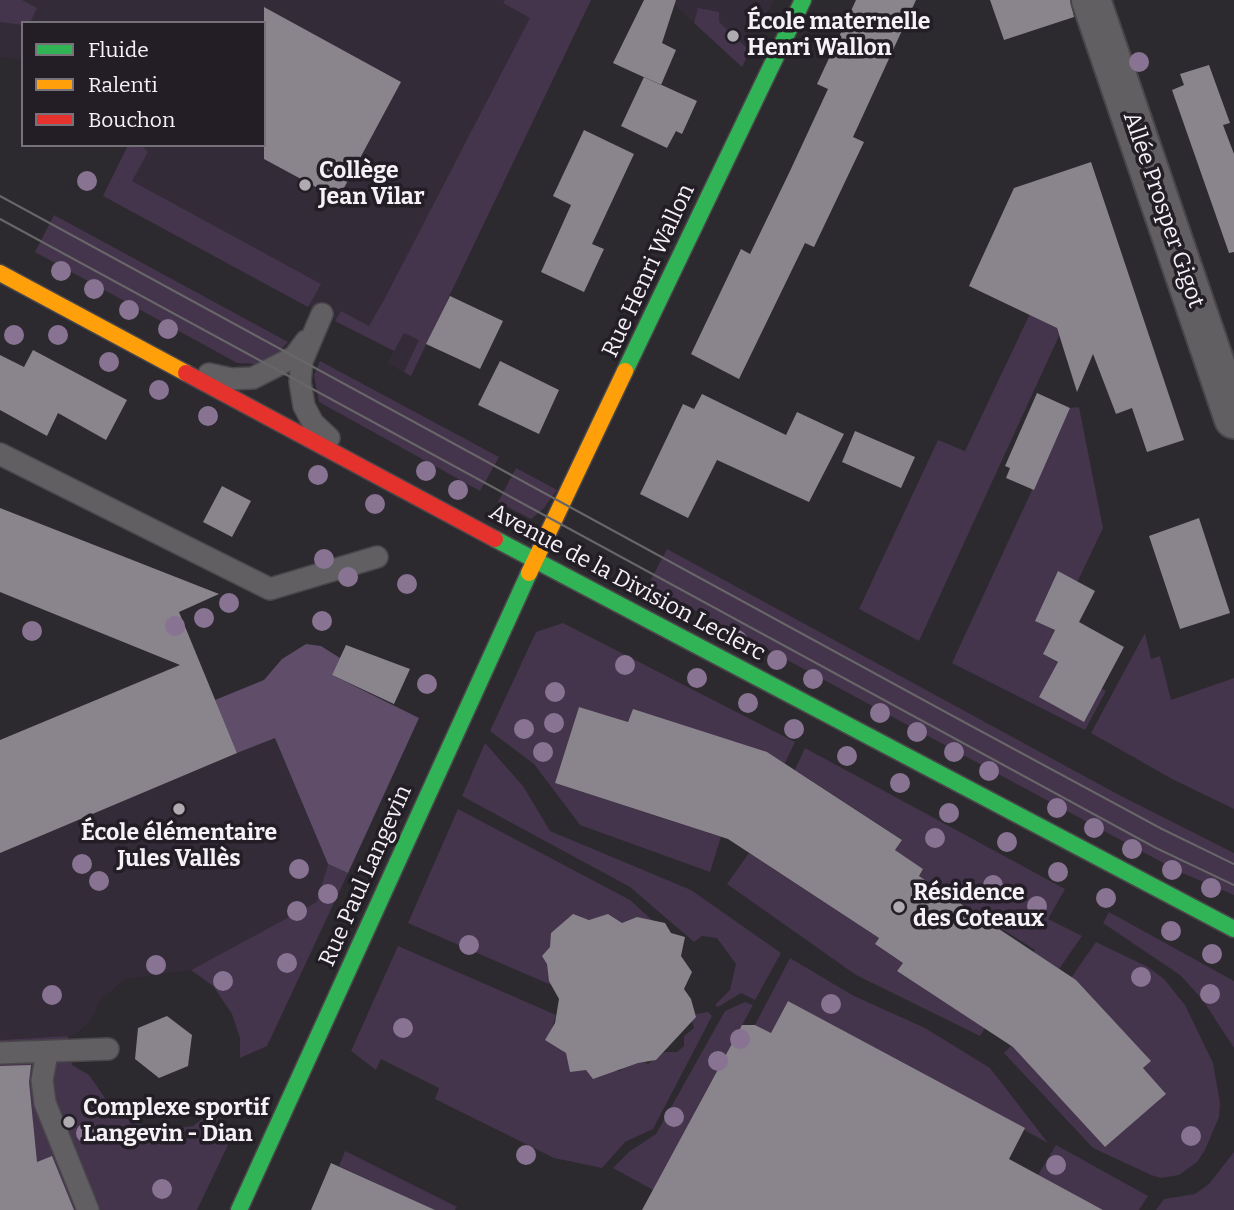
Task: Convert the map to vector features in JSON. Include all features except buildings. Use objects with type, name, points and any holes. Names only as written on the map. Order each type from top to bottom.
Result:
[{"type":"street","name":"Rue Henri Wallon","points":[[535,561],[803,0]]},
{"type":"street","name":"Allée Prosper Gigot","points":[[1091,0],[1234,419]]},
{"type":"street","name":"Avenue de la Division Leclerc","points":[[0,273],[535,561],[1234,929]]},
{"type":"street","name":"Rue Paul Langevin","points":[[239,1210],[535,561]]},
{"type":"lane","points":[[322,314],[302,361],[300,382],[304,406],[313,423],[331,440],[387,471],[399,488]]},
{"type":"lane","points":[[131,345],[154,345],[211,375],[253,378],[294,357],[312,334]]},
{"type":"lane","points":[[0,454],[270,589],[377,557]]},
{"type":"lane","points":[[0,1053],[108,1049]]},
{"type":"lane","points":[[47,1053],[42,1080],[46,1103],[88,1210]]},
{"type":"shaded area","name":"Collège Jean Vilar","points":[[0,0],[591,0],[411,376],[387,363],[394,351],[103,196],[127,147],[266,147],[266,21],[21,21],[21,60],[0,57]]},
{"type":"shaded area","points":[[0,0],[22,0],[37,8],[31,21],[21,21],[21,25],[0,22]]},
{"type":"shaded area","points":[[505,0],[591,0],[411,376],[404,372],[419,340],[404,333],[394,351],[335,321],[341,311],[369,326],[384,300],[530,18],[503,3]]},
{"type":"shaded area","name":"École maternelle Henri Wallon","points":[[669,0],[774,0],[742,67]]},
{"type":"shaded area","points":[[698,8],[719,12],[719,22],[750,51],[742,67],[694,23]]},
{"type":"shaded area","points":[[127,147],[143,147],[148,152],[132,181],[321,284],[308,307],[103,196]]},
{"type":"shaded area","points":[[54,215],[288,342],[273,358],[259,364],[237,363],[35,252]]},
{"type":"shaded area","points":[[1044,284],[1059,336],[919,641],[859,609],[938,440],[965,451]]},
{"type":"shaded area","points":[[320,361],[499,457],[480,491],[319,402],[314,375]]},
{"type":"shaded area","points":[[1079,407],[1103,528],[1043,654],[1106,691],[1085,730],[952,663],[1070,408]]},
{"type":"shaded area","points":[[516,468],[557,490],[544,508],[531,519],[498,502]]},
{"type":"shaded area","points":[[667,549],[1119,795],[1234,853],[1234,895],[1180,872],[648,585]]},
{"type":"shaded area","points":[[563,623],[795,742],[771,792],[633,709],[628,722],[579,707],[555,783],[721,837],[710,872],[580,825],[534,764],[490,731],[536,632]]},
{"type":"shaded area","points":[[1145,633],[1151,659],[1160,656],[1171,700],[1234,678],[1234,809],[1172,779],[1091,733]]},
{"type":"shaded area","points":[[306,644],[321,646],[340,658],[332,675],[419,718],[348,873],[328,864],[275,738],[237,753],[215,700],[264,680],[282,659]]},
{"type":"shaded area","name":"École élémentaire Jules Vallès","points":[[197,657],[237,753],[275,738],[328,864],[318,902],[191,970],[125,979],[101,1000],[90,1022],[73,1036],[0,1040],[0,740]]},
{"type":"shaded area","points":[[485,743],[523,786],[550,831],[691,890],[781,953],[755,1000],[741,993],[718,1007],[715,1005],[730,990],[736,964],[717,938],[702,936],[694,942],[630,887],[462,796]]},
{"type":"shaded area","points":[[805,748],[1065,889],[1048,919],[1082,936],[1059,969],[1041,957],[1017,979],[1035,950],[919,876],[923,869],[895,850],[901,839],[798,772],[782,797]]},
{"type":"shaded area","points":[[458,809],[630,900],[654,922],[648,923],[637,917],[623,926],[610,915],[591,920],[571,916],[551,935],[552,944],[545,958],[551,970],[551,985],[408,923]]},
{"type":"shaded area","points":[[749,853],[879,938],[875,944],[903,963],[897,971],[985,1028],[980,1036],[856,975],[727,884]]},
{"type":"shaded area","points":[[328,864],[348,873],[267,1046],[240,1058],[240,1038],[232,1014],[213,986],[191,970],[317,902]]},
{"type":"shaded area","points":[[1109,912],[1234,981],[1234,1048],[1202,999],[1180,975],[1103,923]]},
{"type":"shaded area","points":[[1096,942],[1148,967],[1164,979],[1185,1005],[1213,1063],[1220,1103],[1219,1117],[1197,1162],[1179,1175],[1161,1178],[1151,1175],[1093,1148],[1004,1053],[1012,1045],[1105,1147],[1165,1094],[1143,1068],[1150,1061],[1080,984],[1055,1001]]},
{"type":"shaded area","points":[[398,946],[556,1015],[550,1035],[585,1069],[620,1071],[632,1057],[648,1064],[664,1052],[677,1052],[684,1046],[684,1036],[694,1028],[690,1015],[708,1012],[712,1016],[653,1129],[625,1142],[602,1168],[554,1158],[435,1099],[439,1088],[381,1059],[376,1070],[351,1051]]},
{"type":"shaded area","points":[[790,958],[854,996],[925,1028],[990,1068],[1048,1143],[788,1001],[771,1033],[755,1025]]},
{"type":"shaded area","points":[[745,1002],[753,1005],[653,1190],[613,1168],[630,1151],[656,1134],[725,1011]]},
{"type":"shaded area","name":"Complexe sportif Langevin - Dian","points":[[68,1036],[72,1065],[89,1075],[114,1111],[129,1120],[143,1125],[178,1128],[193,1126],[214,1110],[228,1145],[197,1210],[0,1210],[0,1040]]},
{"type":"shaded area","points":[[1056,1145],[1148,1196],[1139,1210],[1070,1210],[1038,1175]]},
{"type":"shaded area","points":[[345,1151],[457,1207],[455,1210],[392,1210],[380,1185],[339,1166]]},
{"type":"shaded area","points":[[1234,1152],[1234,1210],[1156,1210],[1164,1199],[1195,1194],[1209,1184]]},
{"type":"tram line","points":[[0,196],[951,715],[1162,829],[1234,864]]},
{"type":"tram line","points":[[0,219],[1156,848],[1234,885]]},
{"type":"traffic: fast","points":[[625,371],[803,0]]},
{"type":"traffic: fast","points":[[495,539],[1234,929]]},
{"type":"traffic: fast","points":[[239,1210],[529,573]]},
{"type":"traffic: slow","points":[[0,273],[186,373]]},
{"type":"traffic: slow","points":[[529,573],[625,371]]},
{"type":"traffic: jam","points":[[186,373],[495,539]]},
{"type":"place","name":"École maternelle Henri Wallon","points":[[733,36]]},
{"type":"place","name":"Collège Jean Vilar","points":[[305,185]]},
{"type":"place","name":"École élémentaire Jules Vallès","points":[[179,809]]},
{"type":"place","name":"Résidence des Coteaux","points":[[899,907]]},
{"type":"place","name":"Complexe sportif Langevin - Dian","points":[[69,1122]]}]
